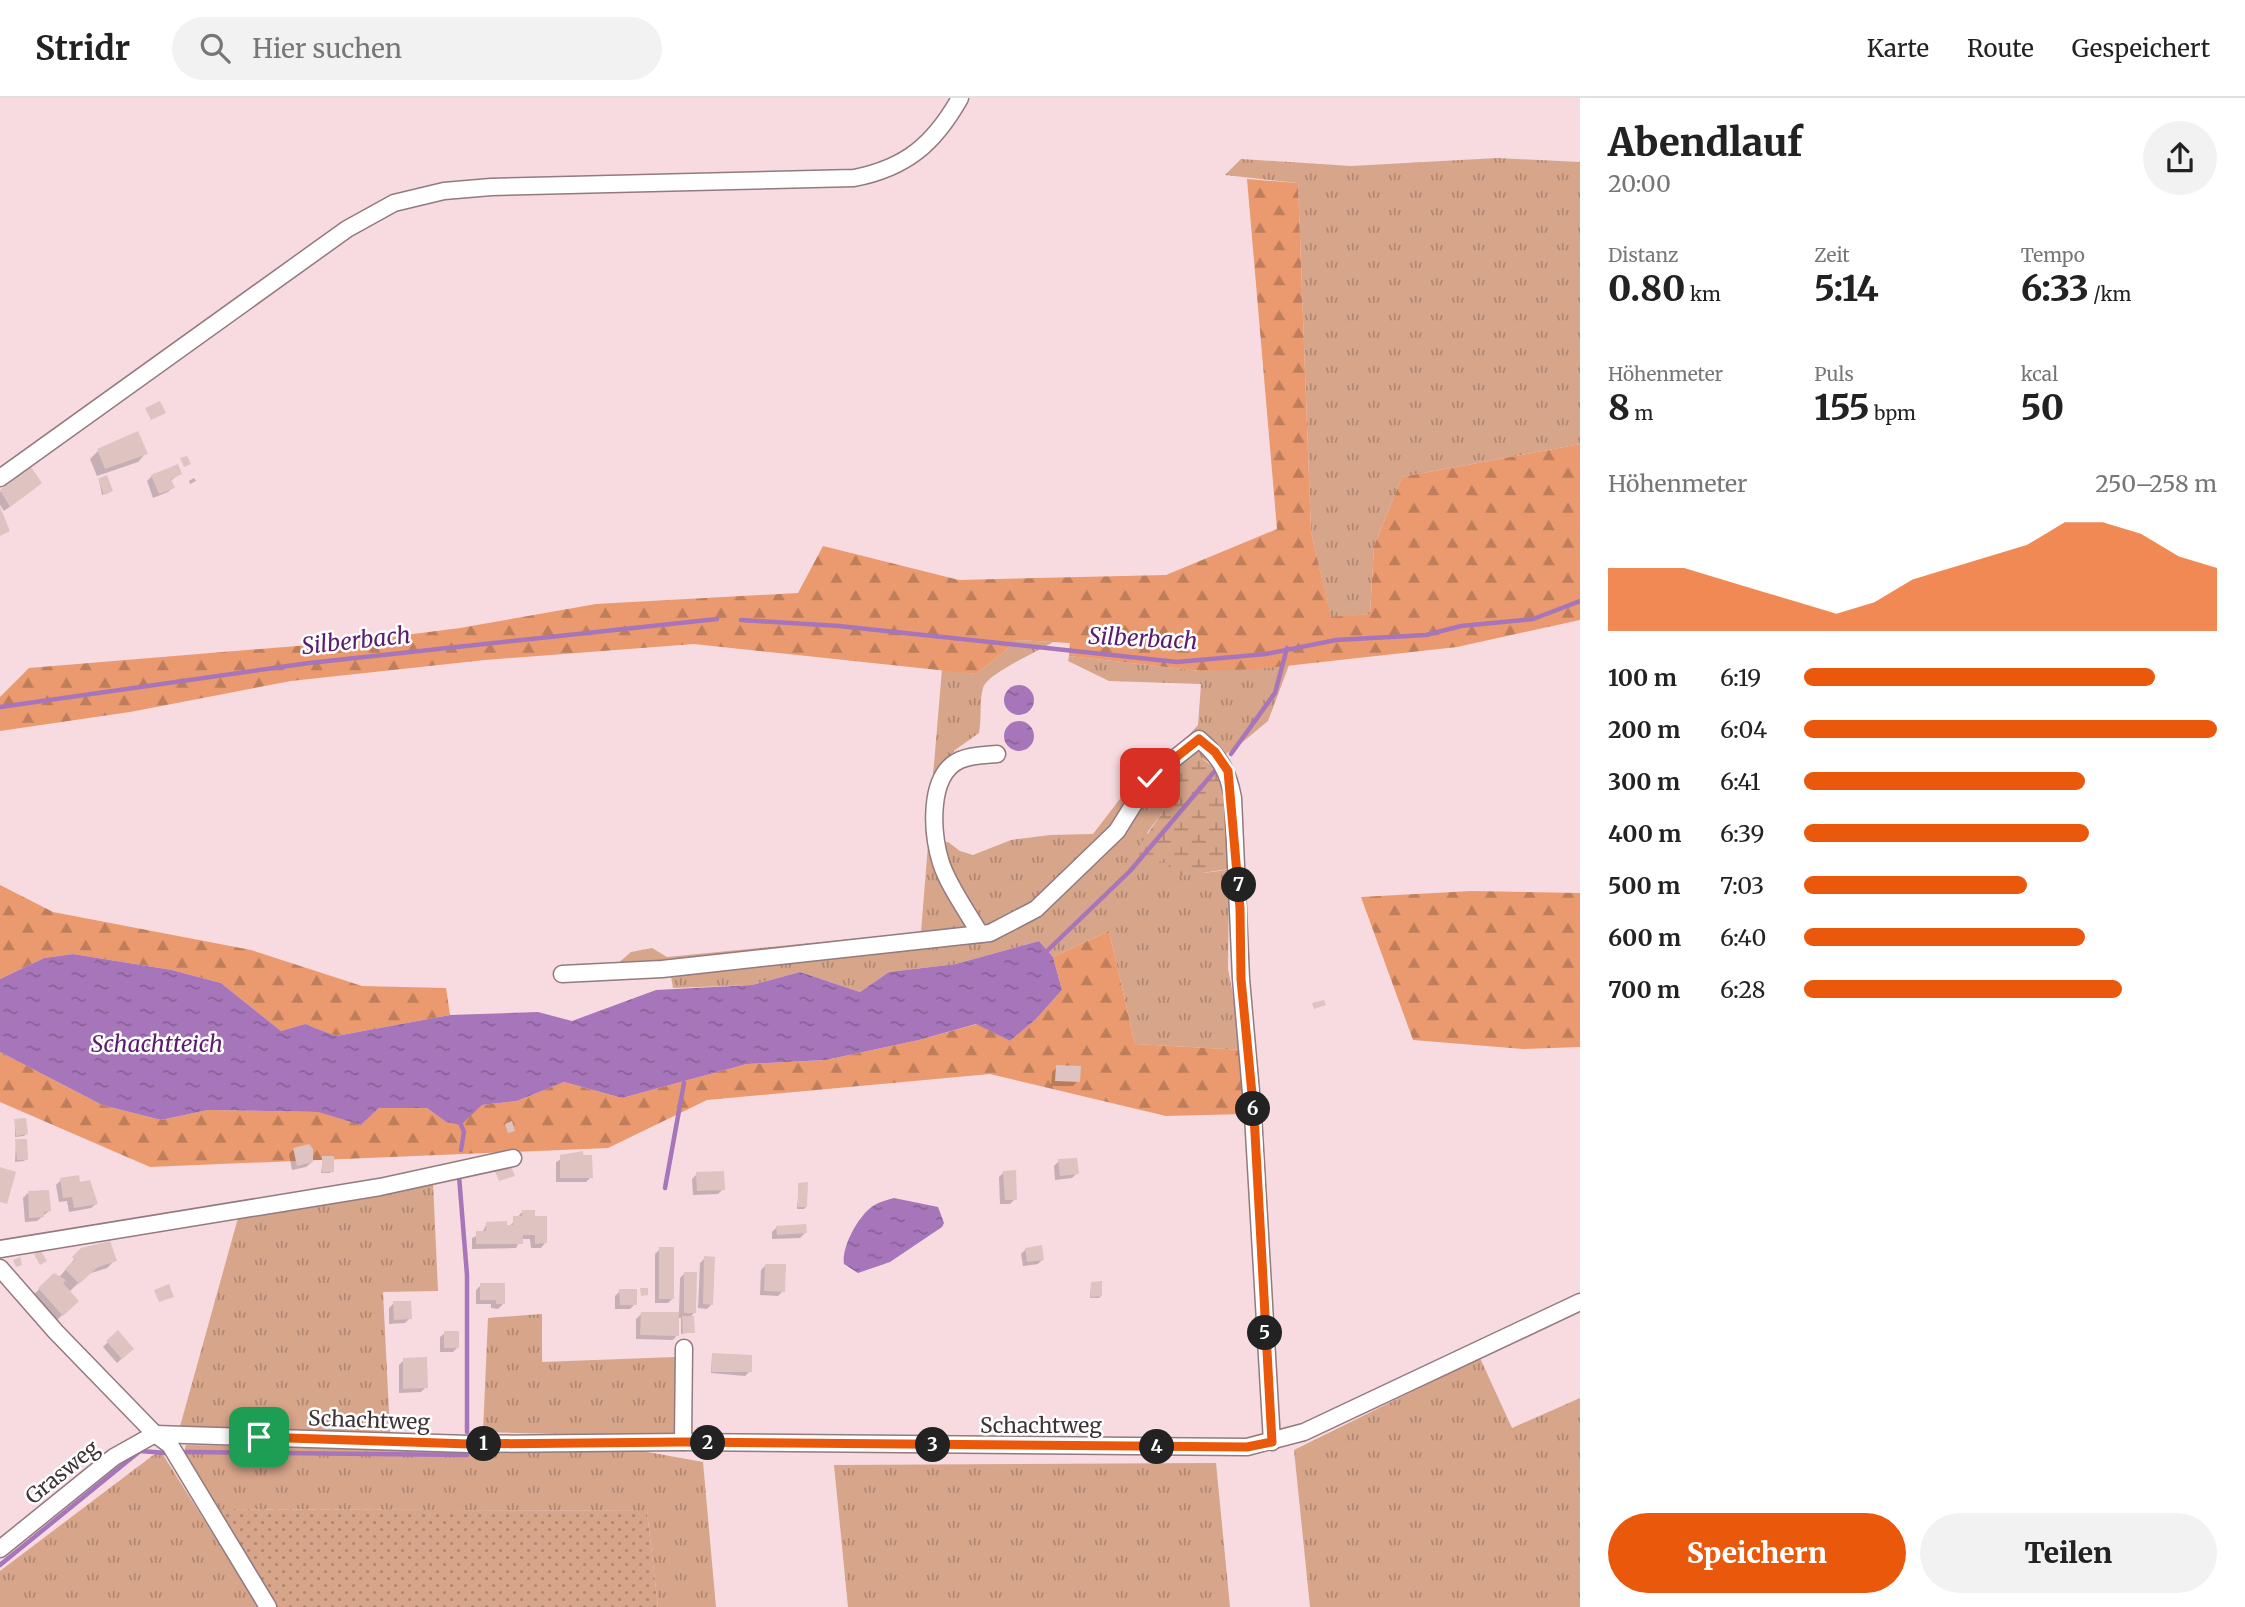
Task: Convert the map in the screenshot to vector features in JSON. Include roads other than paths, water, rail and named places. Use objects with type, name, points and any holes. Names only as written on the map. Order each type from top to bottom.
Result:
[{"type":"street","points":[[0,478],[347,229],[394,203],[444,191],[491,187],[853,178],[889,170],[916,153],[941,128],[960,98]]},
{"type":"street","points":[[572,976],[662,969],[990,933],[1036,909],[1117,831],[1150,778],[1199,739],[1215,752],[1228,771],[1233,798],[1272,1442]]},
{"type":"street","points":[[980,934],[941,864],[935,825],[937,787],[945,771],[959,760],[997,754]]},
{"type":"street","points":[[0,1249],[380,1187],[513,1158]]},
{"type":"street","points":[[0,1268],[56,1332],[155,1434],[170,1444],[268,1607]]},
{"type":"street","name":"Schachtweg","points":[[155,1434],[469,1444],[683,1442],[1247,1447],[1304,1432],[1580,1302]]},
{"type":"street","points":[[683,1442],[684,1348]]},
{"type":"street","name":"Grasweg","points":[[0,1549],[114,1457],[155,1434]]},
{"type":"water","points":[[1019,685],[1030,689],[1034,700],[1030,711],[1019,715],[1008,711],[1004,700],[1008,689]]},
{"type":"water","points":[[1019,721],[1030,725],[1034,736],[1030,747],[1019,751],[1008,747],[1004,736],[1008,725]]},
{"type":"water","name":"Schachtteich","points":[[1039,941],[1053,957],[1062,990],[1036,1019],[1010,1041],[976,1024],[919,1040],[826,1060],[747,1064],[622,1098],[564,1082],[517,1101],[482,1105],[461,1125],[446,1122],[427,1108],[379,1108],[361,1125],[318,1112],[208,1110],[161,1120],[102,1105],[0,1052],[0,979],[44,958],[73,954],[172,970],[221,983],[281,1031],[305,1024],[336,1036],[450,1015],[538,1012],[572,1021],[656,990],[752,985],[800,972],[860,992],[889,972],[956,964]]},
{"type":"water","points":[[894,1198],[938,1207],[944,1223],[890,1262],[858,1273],[844,1264],[845,1249],[852,1232],[868,1210],[880,1202]]},
{"type":"waterway","name":"Silberbach","points":[[741,620],[839,626],[1177,662],[1266,654],[1336,640],[1426,635],[1461,626],[1533,619],[1580,601]]},
{"type":"waterway","name":"Silberbach","points":[[0,707],[309,663],[717,619]]},
{"type":"waterway","points":[[1231,754],[1275,693],[1287,648]]},
{"type":"waterway","points":[[1048,950],[1130,871],[1214,772]]},
{"type":"waterway","points":[[665,1188],[684,1083]]},
{"type":"waterway","points":[[461,1125],[464,1132],[461,1150]]},
{"type":"waterway","points":[[459,1176],[467,1275],[467,1432]]},
{"type":"waterway","points":[[0,1565],[140,1451],[166,1453]]},
{"type":"waterway","points":[[186,1452],[467,1455]]}]
